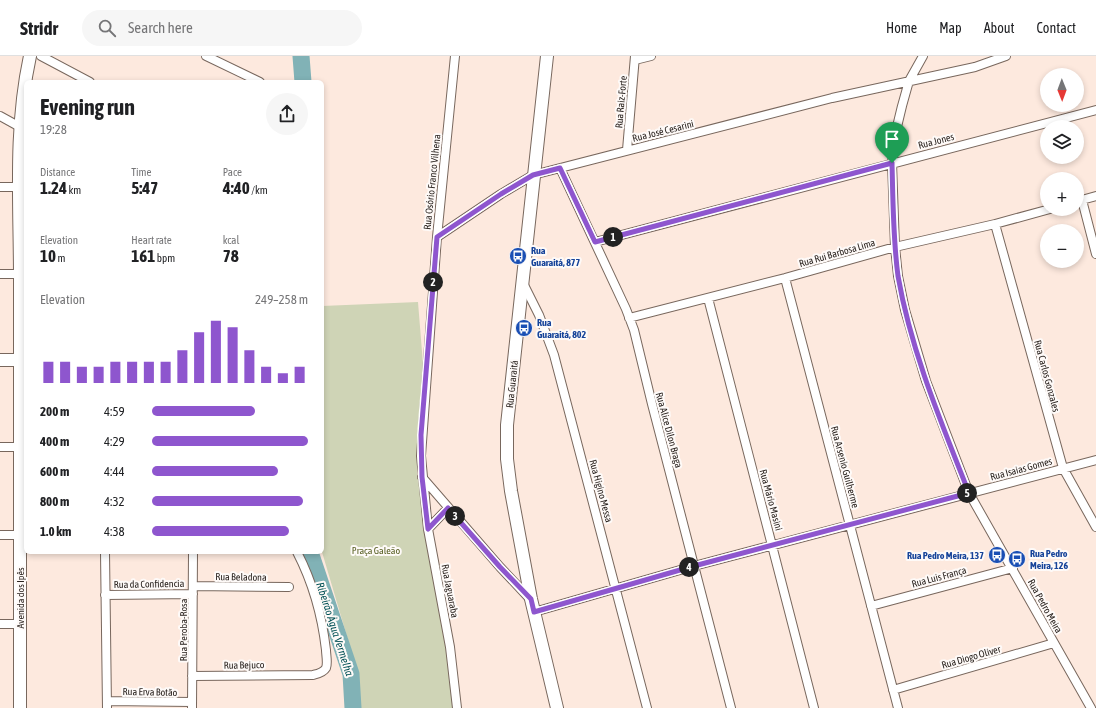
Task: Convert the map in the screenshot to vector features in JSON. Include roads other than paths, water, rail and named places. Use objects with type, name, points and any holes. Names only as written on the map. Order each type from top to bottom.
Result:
[{"type":"street","name":"Avenida dos Ipês","points":[[24,80],[30,56]]},
{"type":"street","points":[[41,56],[86,80]]},
{"type":"street","points":[[206,56],[256,80]]},
{"type":"street","name":"Rua Osório Franco Vilhena","points":[[422,477],[421,435],[437,237],[455,56]]},
{"type":"street","name":"Rua Guaraitá","points":[[547,56],[507,425],[507,459],[511,491],[531,599],[557,708]]},
{"type":"street","points":[[635,58],[651,56]]},
{"type":"street","name":"Rua Pedro Meira","points":[[923,56],[909,81],[895,135],[892,163],[895,247],[905,310],[917,355],[937,412],[969,493],[1090,708]]},
{"type":"street","name":"Rua José Cesarini","points":[[437,237],[501,194],[533,175],[832,98],[975,67],[1006,56]]},
{"type":"street","name":"Rua Raiz-Forte","points":[[627,150],[635,58]]},
{"type":"street","name":"Avenida dos Ipês","points":[[20,708],[20,624],[23,535],[23,274],[20,126],[24,82]]},
{"type":"street","name":"Rua Jones","points":[[595,242],[1096,110]]},
{"type":"street","points":[[0,116],[20,126]]},
{"type":"street","name":"Rua Alice Dilon Braga","points":[[560,168],[630,318],[634,330],[731,708]]},
{"type":"street","points":[[0,187],[22,187]]},
{"type":"street","points":[[1084,200],[1096,196]]},
{"type":"street","name":"Rua Rui Barbosa Lima","points":[[630,318],[785,278],[895,247],[995,224],[1040,212]]},
{"type":"street","points":[[1084,214],[1096,254]]},
{"type":"street","name":"Rua Carlos Gonzales","points":[[995,224],[1063,468],[1096,527]]},
{"type":"street","points":[[0,274],[23,274]]},
{"type":"street","name":"Rua Arsenio Guilherme","points":[[785,278],[898,708]]},
{"type":"street","name":"Rua Higino Messa","points":[[522,283],[539,315],[554,355],[647,708]]},
{"type":"street","name":"Rua Mário Masini","points":[[708,298],[814,708]]},
{"type":"street","points":[[0,360],[23,360]]},
{"type":"street","points":[[0,447],[22,447]]},
{"type":"street","name":"Rua Isaias Gomes","points":[[534,612],[616,587],[1096,460]]},
{"type":"street","points":[[422,477],[500,567],[531,599]]},
{"type":"street","name":"Rua Jaguaraba","points":[[422,477],[428,529],[450,647],[457,708]]},
{"type":"street","points":[[428,529],[448,508]]},
{"type":"street","points":[[0,535],[23,535]]},
{"type":"street","points":[[105,554],[107,705]]},
{"type":"street","name":"Rua Peroba-Rosa","points":[[192,705],[193,554]]},
{"type":"street","name":"Rua Bejuco","points":[[192,676],[313,675],[323,672],[327,663],[324,634],[313,588],[297,554]]},
{"type":"street","name":"Rua Luis França","points":[[871,606],[1012,568]]},
{"type":"street","name":"Rua Beladona","points":[[193,590],[289,587]]},
{"type":"street","name":"Rua da Confidencia","points":[[106,595],[193,590]]},
{"type":"street","points":[[0,624],[20,624]]},
{"type":"street","name":"Rua Diogo Oliver","points":[[893,690],[1054,643]]},
{"type":"street","name":"Rua Erva Botão","points":[[107,705],[192,705]]},
{"type":"waterway","name":"Ribeirão Água Vermelha","points":[[301,56],[303,80]]},
{"type":"waterway","name":"Ribeirão Água Vermelha","points":[[311,554],[351,674],[353,708]]},
{"type":"place","name":"Rua Guaraitá, 877","points":[[518,256]]},
{"type":"place","name":"Rua Guaraitá, 802","points":[[524,328]]},
{"type":"place","name":"Rua Pedro Meira, 137","points":[[997,555]]},
{"type":"place","name":"Rua Pedro Meira, 126","points":[[1017,559]]},
{"type":"park label","name":"Praça Galeão","points":[[376,550]]}]
